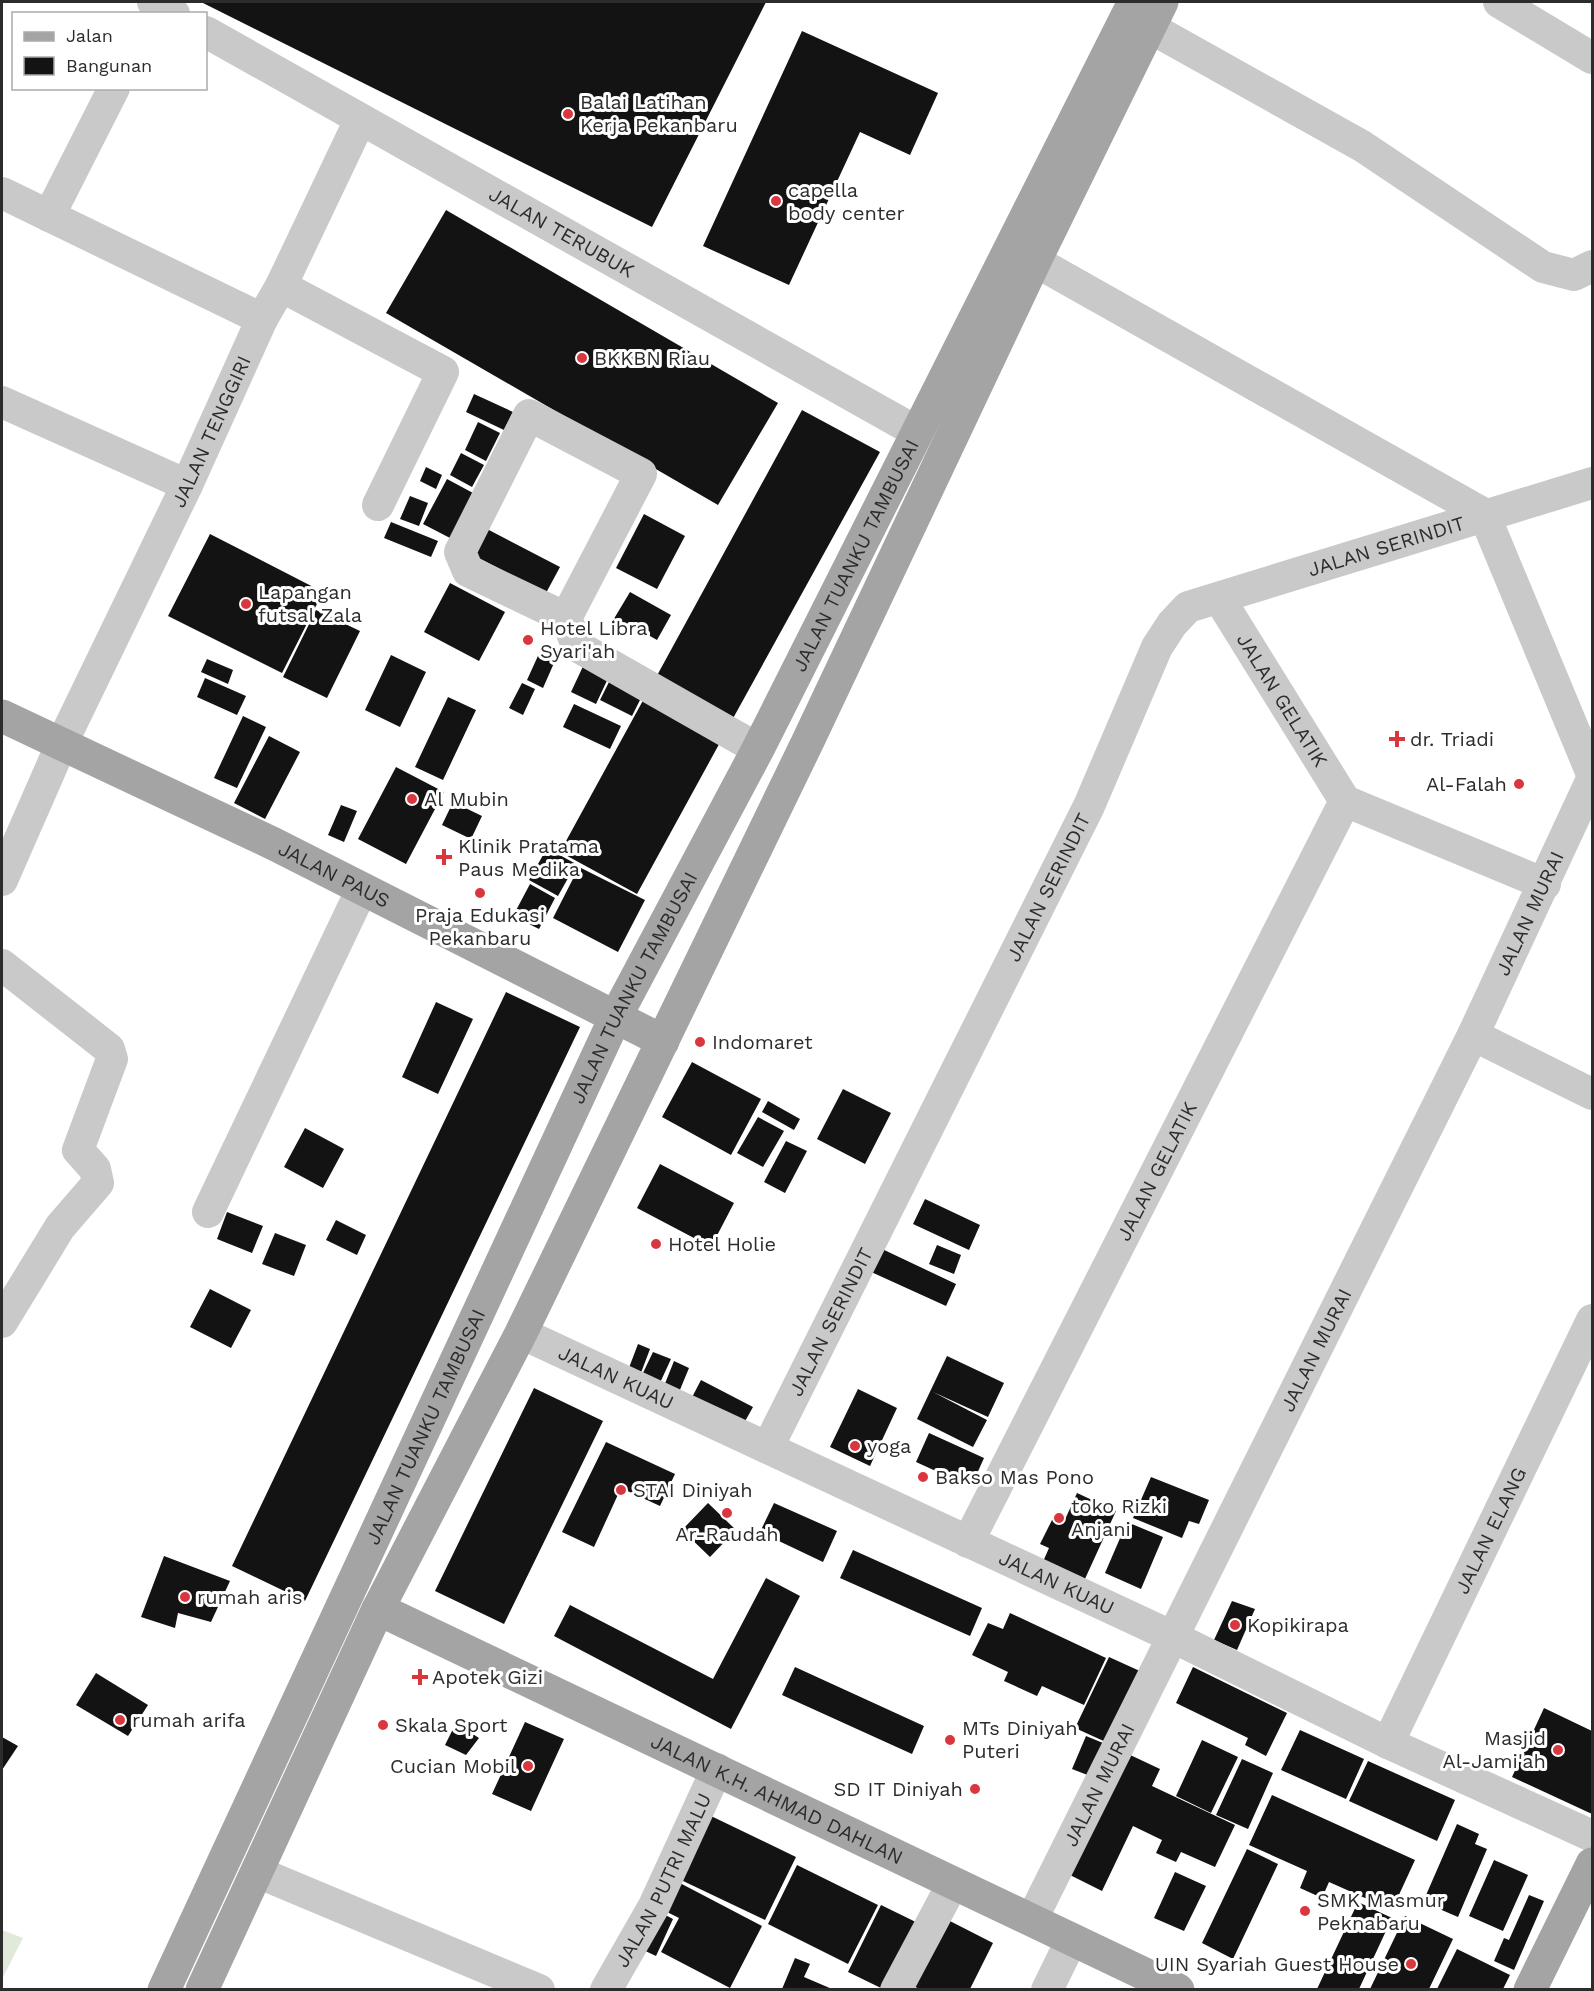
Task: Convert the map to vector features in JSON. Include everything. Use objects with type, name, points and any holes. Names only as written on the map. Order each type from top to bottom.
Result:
[{"type":"main road","name":"JALAN TUANKU TAMBUSAI","points":[[202,1989],[378,1609],[520,1333],[808,741],[1035,261],[1148,10]]},
{"type":"main road","name":"JALAN TUANKU TAMBUSAI","points":[[164,1989],[615,1018],[758,748],[917,432],[1148,10]]},
{"type":"main road","name":"JALAN PAUS","points":[[2,716],[362,889],[663,1041]]},
{"type":"main road","name":"JALAN K.H. AHMAD DAHLAN","points":[[378,1609],[1178,1989]]},
{"type":"main road","points":[[1530,1989],[1593,1864]]},
{"type":"street","points":[[1499,2],[1593,58]]},
{"type":"street","points":[[1148,10],[1362,146],[1543,267],[1574,275],[1593,266]]},
{"type":"street","name":"JALAN TERUBUK","points":[[207,33],[917,432]]},
{"type":"street","points":[[49,216],[113,90]]},
{"type":"street","name":"JALAN TENGGIRI","points":[[2,880],[62,743],[187,485],[262,319],[281,286],[360,120]]},
{"type":"street","points":[[2,193],[262,319]]},
{"type":"street","points":[[1035,261],[1484,514],[1593,774]]},
{"type":"street","points":[[281,286],[443,372],[378,505]]},
{"type":"street","points":[[2,402],[187,485]]},
{"type":"street","points":[[566,618],[640,474],[529,415],[460,552],[468,571],[566,618],[577,646],[758,748]]},
{"type":"street","name":"JALAN SERINDIT","points":[[768,1447],[1089,806],[1157,647],[1172,624],[1188,607],[1484,514],[1593,483]]},
{"type":"street","name":"JALAN GELATIK","points":[[968,1542],[1345,801],[1219,598]]},
{"type":"street","name":"JALAN MURAI","points":[[1032,1919],[1171,1636],[1473,1035],[1593,778]]},
{"type":"street","points":[[1345,801],[1545,884]]},
{"type":"street","points":[[208,1212],[362,889]]},
{"type":"street","points":[[2,964],[109,1049],[112,1059],[78,1150],[95,1169],[98,1183],[60,1227],[2,1322]]},
{"type":"street","points":[[1473,1035],[1593,1094]]},
{"type":"street","name":"JALAN ELANG","points":[[1388,1743],[1593,1320]]},
{"type":"street","name":"JALAN KUAU","points":[[520,1333],[1171,1636],[1388,1743],[1593,1836]]},
{"type":"street","name":"JALAN PUTRI MALU","points":[[606,1989],[654,1906],[717,1769]]},
{"type":"street","points":[[257,1872],[539,1989]]},
{"type":"street","points":[[896,1989],[953,1883]]},
{"type":"street","points":[[1047,1989],[1072,1939]]},
{"type":"green space","points":[[2,1930],[23,1938],[2,1979]]},
{"type":"building","name":"Balai Latihan Kerja Pekanbaru","points":[[201,2],[766,2],[652,227]]},
{"type":"building","name":"capella body center","points":[[802,31],[938,93],[910,155],[860,132],[789,285],[703,246]]},
{"type":"building","name":"BKKBN Riau","points":[[446,210],[778,403],[718,505],[386,313]]},
{"type":"building","points":[[474,394],[513,412],[504,430],[466,412]]},
{"type":"building","points":[[802,410],[880,452],[731,722],[654,681]]},
{"type":"building","points":[[478,422],[500,433],[486,461],[465,450]]},
{"type":"building","points":[[461,453],[484,465],[472,487],[450,475]]},
{"type":"building","points":[[426,467],[442,475],[436,489],[420,481]]},
{"type":"building","points":[[447,479],[473,493],[450,538],[423,524]]},
{"type":"building","points":[[410,496],[428,503],[419,526],[400,519]]},
{"type":"building","points":[[644,514],[685,536],[657,589],[616,568]]},
{"type":"building","points":[[391,522],[438,541],[431,557],[384,538]]},
{"type":"building","points":[[487,529],[560,567],[546,593],[473,555]]},
{"type":"building","name":"Lapangan futsal Zala","points":[[210,534],[323,592],[282,673],[168,616]]},
{"type":"building","points":[[450,583],[505,612],[479,661],[424,632]]},
{"type":"building","points":[[630,592],[671,615],[657,640],[634,627],[631,632],[612,622]]},
{"type":"building","points":[[316,610],[360,631],[327,698],[283,677]]},
{"type":"building","points":[[542,647],[558,654],[543,688],[527,680]]},
{"type":"building","points":[[391,655],[426,672],[400,727],[365,710]]},
{"type":"building","points":[[207,659],[233,670],[228,684],[201,672]]},
{"type":"building","points":[[586,660],[611,672],[596,704],[571,692]]},
{"type":"building","points":[[612,676],[644,692],[632,716],[600,700]]},
{"type":"building","points":[[205,678],[246,696],[237,715],[197,697]]},
{"type":"building","points":[[522,683],[535,689],[523,715],[509,708]]},
{"type":"building","points":[[646,695],[723,737],[637,894],[560,852]]},
{"type":"building","points":[[448,697],[476,710],[443,780],[415,767]]},
{"type":"building","points":[[574,704],[621,726],[610,749],[563,727]]},
{"type":"building","points":[[243,716],[266,727],[237,788],[214,778]]},
{"type":"building","points":[[269,736],[300,752],[265,819],[234,803]]},
{"type":"building","points":[[396,767],[444,792],[406,864],[358,839]]},
{"type":"building","points":[[453,802],[482,816],[471,839],[442,825]]},
{"type":"building","points":[[341,805],[357,811],[344,842],[328,835]]},
{"type":"building","points":[[547,848],[576,864],[558,896],[529,880]]},
{"type":"building","points":[[579,867],[645,900],[618,952],[553,918]]},
{"type":"building","points":[[530,884],[555,898],[539,929],[513,916]]},
{"type":"building","points":[[506,992],[580,1027],[305,1601],[232,1566]]},
{"type":"building","points":[[436,1002],[473,1019],[438,1094],[402,1077]]},
{"type":"building","points":[[692,1062],[761,1099],[731,1155],[662,1117]]},
{"type":"building","points":[[843,1089],[891,1113],[865,1164],[817,1139]]},
{"type":"building","points":[[768,1101],[800,1119],[794,1130],[762,1112]]},
{"type":"building","points":[[758,1117],[784,1131],[763,1167],[737,1153]]},
{"type":"building","points":[[305,1128],[344,1149],[323,1188],[284,1167]]},
{"type":"building","points":[[786,1141],[807,1151],[785,1193],[764,1182]]},
{"type":"building","points":[[660,1164],[734,1203],[711,1247],[637,1208]]},
{"type":"building","points":[[925,1199],[980,1225],[969,1250],[913,1224]]},
{"type":"building","points":[[227,1212],[263,1226],[252,1253],[217,1239]]},
{"type":"building","points":[[336,1220],[366,1235],[357,1255],[326,1240]]},
{"type":"building","points":[[275,1233],[306,1245],[294,1276],[262,1264]]},
{"type":"building","points":[[937,1245],[961,1255],[954,1274],[929,1264]]},
{"type":"building","points":[[880,1248],[956,1284],[946,1306],[869,1271]]},
{"type":"building","points":[[210,1289],[251,1310],[231,1348],[190,1327]]},
{"type":"building","points":[[638,1344],[650,1349],[639,1378],[627,1373]]},
{"type":"building","points":[[653,1352],[671,1359],[659,1385],[641,1377]]},
{"type":"building","points":[[947,1356],[1004,1383],[988,1417],[933,1392],[987,1420],[973,1447],[917,1419]]},
{"type":"building","points":[[674,1361],[689,1368],[677,1397],[662,1391]]},
{"type":"building","points":[[701,1380],[753,1407],[739,1432],[688,1405]]},
{"type":"building","points":[[534,1388],[603,1421],[504,1624],[435,1591]]},
{"type":"building","points":[[858,1389],[897,1408],[870,1466],[830,1447]]},
{"type":"building","points":[[929,1433],[984,1458],[971,1487],[916,1462]]},
{"type":"building","points":[[606,1442],[675,1474],[660,1506],[621,1488],[594,1547],[562,1532]]},
{"type":"building","points":[[1151,1477],[1209,1500],[1199,1524],[1189,1521],[1182,1538],[1133,1518]]},
{"type":"building","points":[[1077,1493],[1116,1511],[1079,1592],[1038,1573],[1049,1548],[1040,1544],[1052,1520],[1063,1524]]},
{"type":"building","points":[[708,1503],[736,1530],[710,1557],[682,1530]]},
{"type":"building","points":[[774,1503],[837,1531],[823,1562],[760,1532]]},
{"type":"building","points":[[1127,1522],[1163,1537],[1141,1589],[1105,1573]]},
{"type":"building","points":[[853,1550],[982,1608],[970,1636],[840,1578]]},
{"type":"building","name":"rumah aris","points":[[164,1556],[230,1581],[211,1622],[178,1613],[175,1628],[141,1617]]},
{"type":"building","points":[[766,1578],[800,1596],[731,1729],[554,1636],[570,1605],[713,1679]]},
{"type":"building","name":"Kopikirapa","points":[[1232,1601],[1255,1609],[1237,1650],[1214,1640]]},
{"type":"building","points":[[1010,1613],[1106,1658],[1084,1705],[1042,1686],[1037,1696],[1004,1681],[1008,1672],[972,1655],[988,1623],[1003,1629]]},
{"type":"building","points":[[1109,1657],[1142,1672],[1108,1743],[1075,1728]]},
{"type":"building","points":[[795,1667],[924,1726],[912,1754],[782,1695]]},
{"type":"building","points":[[1193,1667],[1287,1713],[1266,1756],[1245,1745],[1248,1738],[1176,1703]]},
{"type":"building","name":"rumah arifa","points":[[96,1673],[148,1705],[128,1736],[76,1705]]},
{"type":"building","name":"Masjid Al-Jami'ah","points":[[1544,1708],[1592,1731],[1592,1814],[1512,1777]]},
{"type":"building","name":"Cucian Mobil","points":[[525,1722],[564,1739],[531,1811],[492,1794]]},
{"type":"building","points":[[456,1723],[479,1738],[466,1755],[445,1745]]},
{"type":"building","points":[[1300,1730],[1364,1759],[1346,1799],[1281,1770]]},
{"type":"building","points":[[1086,1736],[1103,1743],[1090,1776],[1072,1769]]},
{"type":"building","points":[[2,1737],[18,1746],[2,1770]]},
{"type":"building","points":[[1202,1740],[1238,1757],[1211,1813],[1176,1796]]},
{"type":"building","points":[[1126,1753],[1160,1769],[1152,1786],[1235,1825],[1215,1867],[1181,1852],[1176,1862],[1156,1853],[1162,1840],[1133,1826],[1102,1891],[1068,1874]]},
{"type":"building","points":[[1242,1759],[1273,1773],[1248,1829],[1216,1815]]},
{"type":"building","points":[[1368,1761],[1455,1800],[1437,1841],[1349,1801]]},
{"type":"building","points":[[1272,1795],[1415,1860],[1392,1910],[1329,1882],[1322,1898],[1300,1888],[1307,1871],[1249,1845]]},
{"type":"building","points":[[711,1816],[796,1857],[765,1920],[681,1880]]},
{"type":"building","points":[[1457,1824],[1479,1834],[1475,1844],[1487,1849],[1458,1917],[1423,1902]]},
{"type":"building","points":[[1247,1849],[1278,1864],[1233,1959],[1202,1943]]},
{"type":"building","points":[[1494,1860],[1528,1875],[1503,1931],[1469,1916]]},
{"type":"building","points":[[797,1865],[878,1905],[848,1964],[768,1924]]},
{"type":"building","points":[[1175,1872],[1206,1886],[1184,1931],[1154,1918]]},
{"type":"building","points":[[678,1882],[762,1926],[730,1988],[661,1952],[679,1918],[663,1910]]},
{"type":"building","points":[[1529,1895],[1544,1901],[1514,1970],[1494,1961],[1504,1938],[1509,1940]]},
{"type":"building","points":[[1358,1902],[1392,1918],[1359,1989],[1317,1989]]},
{"type":"building","points":[[881,1905],[926,1927],[883,1989],[848,1972]]},
{"type":"building","points":[[656,1910],[673,1919],[656,1956],[639,1948]]},
{"type":"building","name":"UIN Syariah Guest House","points":[[1405,1916],[1453,1939],[1429,1989],[1370,1989]]},
{"type":"building","points":[[944,1918],[993,1943],[970,1989],[920,1989],[910,1985]]},
{"type":"building","points":[[1457,1949],[1510,1975],[1503,1989],[1437,1989]]},
{"type":"building","points":[[795,1958],[810,1964],[804,1977],[832,1989],[782,1989]]},
{"type":"place","name":"Balai Latihan Kerja Pekanbaru","points":[[568,114]]},
{"type":"place","name":"capella body center","points":[[776,201]]},
{"type":"place","name":"BKKBN Riau","points":[[582,358]]},
{"type":"place","name":"Lapangan futsal Zala","points":[[246,604]]},
{"type":"place","name":"Hotel Libra Syari'ah","points":[[528,640]]},
{"type":"place","name":"dr. Triadi","points":[[1397,739]]},
{"type":"place","name":"Al-Falah","points":[[1519,784]]},
{"type":"place","name":"Al Mubin","points":[[412,799]]},
{"type":"place","name":"Klinik Pratama Paus Medika","points":[[444,857]]},
{"type":"place","name":"Praja Edukasi Pekanbaru","points":[[480,893]]},
{"type":"place","name":"Indomaret","points":[[700,1042]]},
{"type":"place","name":"Hotel Holie","points":[[656,1244]]},
{"type":"place","name":"yoga","points":[[855,1446]]},
{"type":"place","name":"Bakso Mas Pono","points":[[923,1477]]},
{"type":"place","name":"STAI Diniyah","points":[[621,1490]]},
{"type":"place","name":"Ar-Raudah","points":[[727,1513]]},
{"type":"place","name":"toko Rizki Anjani","points":[[1059,1518]]},
{"type":"place","name":"rumah aris","points":[[185,1597]]},
{"type":"place","name":"Kopikirapa","points":[[1235,1625]]},
{"type":"place","name":"Apotek Gizi","points":[[420,1677]]},
{"type":"place","name":"rumah arifa","points":[[120,1720]]},
{"type":"place","name":"Skala Sport","points":[[383,1725]]},
{"type":"place","name":"MTs Diniyah Puteri","points":[[950,1740]]},
{"type":"place","name":"Masjid Al-Jami'ah","points":[[1558,1750]]},
{"type":"place","name":"Cucian Mobil","points":[[528,1766]]},
{"type":"place","name":"SD IT Diniyah","points":[[975,1789]]},
{"type":"place","name":"SMK Masmur Peknabaru","points":[[1305,1911]]},
{"type":"place","name":"UIN Syariah Guest House","points":[[1411,1964]]}]
